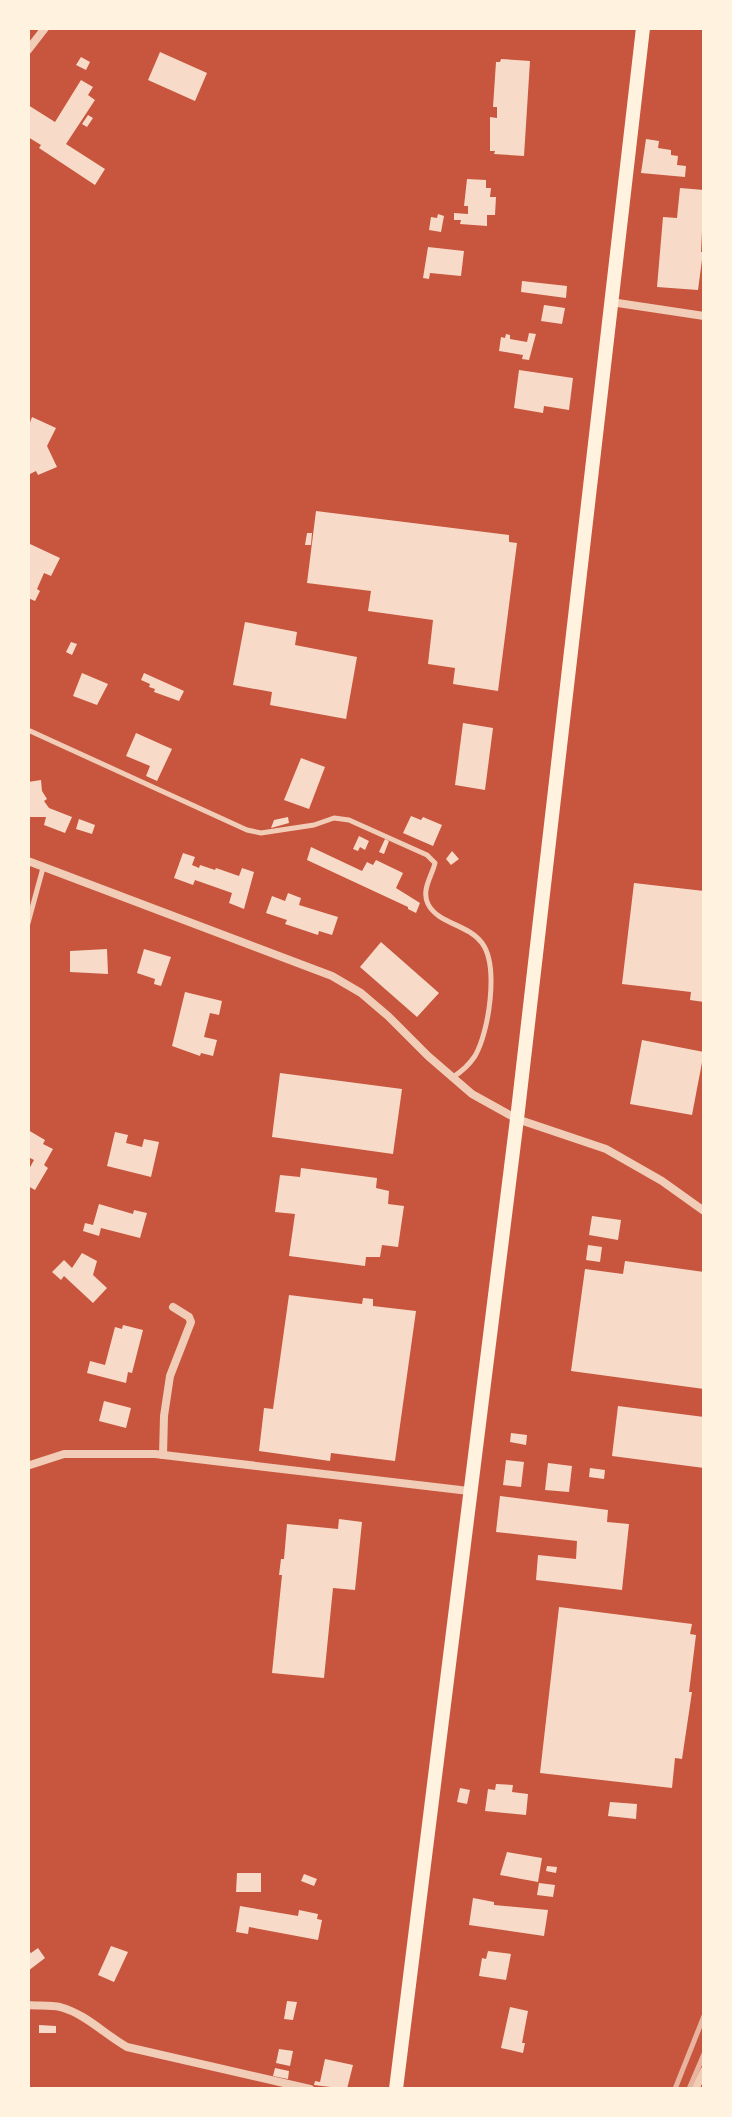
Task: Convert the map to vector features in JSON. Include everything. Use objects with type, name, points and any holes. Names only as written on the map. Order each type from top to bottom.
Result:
[{"type":"main road","points":[[396,2089],[517,1119],[643,28]]},
{"type":"street","points":[[28,50],[45,28]]},
{"type":"street","points":[[610,302],[704,316]]},
{"type":"street","points":[[28,861],[332,976],[361,993],[472,1094],[517,1119],[606,1149],[662,1181],[704,1211]]},
{"type":"street","points":[[163,1455],[164,1416],[170,1376],[191,1322],[189,1317],[173,1307]]},
{"type":"street","points":[[30,1465],[64,1454],[163,1455],[469,1491]]},
{"type":"street","points":[[28,2005],[60,2007],[90,2020],[105,2034],[127,2047],[310,2089]]},
{"type":"street","points":[[695,2089],[704,2071]]},
{"type":"lane","points":[[28,730],[247,830],[261,833],[314,825],[334,818],[349,820],[427,855],[435,863],[425,898],[429,908],[466,928],[483,943],[490,963],[491,989],[482,1039],[474,1057],[452,1078]]},
{"type":"lane","points":[[28,923],[43,867]]},
{"type":"building","points":[[160,52],[207,73],[195,101],[148,80]]},
{"type":"building","points":[[81,57],[90,62],[86,70],[76,65]]},
{"type":"building","points":[[501,59],[530,61],[524,156],[490,151],[490,117],[497,118],[497,107],[493,107],[496,62]]},
{"type":"building","points":[[81,80],[93,87],[88,95],[95,100],[66,144],[105,169],[95,185],[39,148],[41,145],[28,137],[28,105],[55,122]]},
{"type":"building","points":[[88,115],[93,118],[87,127],[82,124]]},
{"type":"building","points":[[646,139],[659,141],[658,148],[671,150],[671,155],[678,156],[677,165],[686,166],[685,177],[641,173]]},
{"type":"building","points":[[467,179],[486,180],[486,188],[491,188],[490,197],[496,197],[495,215],[487,215],[487,226],[460,224],[461,220],[454,220],[454,213],[468,214],[468,206],[464,206]]},
{"type":"building","points":[[680,188],[704,190],[703,252],[698,290],[657,287],[663,217],[677,218]]},
{"type":"building","points":[[438,214],[444,216],[441,232],[429,230],[431,217],[437,218]]},
{"type":"building","points":[[428,247],[464,251],[461,276],[430,273],[429,279],[423,278]]},
{"type":"building","points":[[522,281],[567,286],[566,298],[521,292]]},
{"type":"building","points":[[544,305],[565,308],[562,324],[541,321]]},
{"type":"building","points":[[529,333],[536,334],[529,360],[522,359],[523,355],[499,351],[501,337],[505,338],[506,334],[510,335],[510,339],[527,342]]},
{"type":"building","points":[[519,370],[573,378],[569,410],[544,406],[543,413],[514,408]]},
{"type":"building","points":[[32,417],[56,428],[47,446],[57,467],[38,475],[36,471],[28,475],[28,428]]},
{"type":"building","points":[[316,511],[509,535],[509,542],[517,543],[498,691],[453,684],[455,668],[428,664],[433,620],[368,611],[371,591],[307,583]]},
{"type":"building","points":[[307,533],[312,533],[311,545],[305,545]]},
{"type":"building","points":[[30,544],[60,558],[51,576],[44,573],[35,601],[28,598]]},
{"type":"building","points":[[245,622],[297,632],[295,645],[357,657],[346,719],[270,705],[272,692],[233,685]]},
{"type":"building","points":[[71,642],[77,644],[72,655],[66,652]]},
{"type":"building","points":[[82,673],[108,684],[97,705],[73,696]]},
{"type":"building","points":[[144,673],[184,691],[179,701],[154,692],[150,684],[141,680]]},
{"type":"building","points":[[463,723],[493,728],[485,790],[455,785]]},
{"type":"building","points":[[136,733],[172,749],[157,781],[146,776],[150,766],[126,756]]},
{"type":"building","points":[[301,758],[325,767],[309,809],[284,800]]},
{"type":"building","points":[[41,780],[47,799],[44,801],[49,808],[72,817],[65,833],[44,825],[46,817],[28,817],[28,782]]},
{"type":"building","points":[[411,816],[442,825],[433,846],[403,833]]},
{"type":"building","points":[[288,817],[289,823],[271,828],[274,820]]},
{"type":"building","points":[[79,819],[95,825],[92,834],[76,829]]},
{"type":"building","points":[[359,836],[369,841],[365,850],[360,847],[358,851],[353,849]]},
{"type":"building","points":[[385,839],[389,841],[384,854],[379,852]]},
{"type":"building","points":[[311,847],[362,871],[367,862],[373,865],[376,860],[403,873],[396,888],[420,903],[416,913],[307,860]]},
{"type":"building","points":[[452,851],[459,859],[451,865],[446,859]]},
{"type":"building","points":[[183,853],[195,857],[192,865],[199,868],[200,865],[216,868],[239,876],[242,868],[254,872],[244,909],[229,903],[232,893],[195,880],[193,885],[174,878]]},
{"type":"building","points":[[634,883],[704,891],[704,1002],[690,1000],[691,992],[622,984]]},
{"type":"building","points":[[288,893],[301,898],[299,905],[338,917],[332,935],[319,931],[318,935],[285,924],[287,920],[266,913],[272,896],[285,901]]},
{"type":"building","points":[[381,942],[439,993],[417,1017],[360,967]]},
{"type":"building","points":[[107,949],[108,974],[70,972],[70,951]]},
{"type":"building","points":[[144,949],[171,957],[161,986],[154,984],[155,979],[137,973]]},
{"type":"building","points":[[185,992],[222,1001],[219,1015],[210,1013],[204,1037],[217,1040],[213,1056],[201,1053],[200,1056],[172,1046]]},
{"type":"building","points":[[642,1040],[704,1052],[692,1115],[630,1104]]},
{"type":"building","points":[[280,1073],[402,1089],[393,1154],[272,1137]]},
{"type":"building","points":[[28,1130],[53,1149],[44,1165],[48,1168],[35,1190],[28,1186],[28,1171],[34,1160],[28,1157]]},
{"type":"building","points":[[115,1132],[128,1135],[126,1143],[142,1147],[144,1139],[159,1142],[151,1177],[107,1166]]},
{"type":"building","points":[[301,1168],[377,1178],[376,1188],[389,1191],[388,1204],[404,1206],[398,1247],[382,1245],[380,1257],[366,1257],[365,1266],[289,1256],[295,1214],[275,1212],[280,1175],[300,1177]]},
{"type":"building","points":[[99,1204],[133,1214],[134,1210],[147,1213],[140,1238],[101,1228],[99,1236],[83,1231],[85,1223],[93,1225]]},
{"type":"building","points":[[592,1216],[621,1220],[618,1240],[589,1235]]},
{"type":"building","points":[[588,1245],[602,1247],[600,1262],[586,1260]]},
{"type":"building","points":[[82,1253],[97,1261],[93,1275],[107,1288],[93,1303],[64,1276],[61,1280],[52,1272],[64,1260],[72,1268]]},
{"type":"building","points":[[625,1261],[704,1272],[704,1389],[571,1371],[585,1269],[623,1274]]},
{"type":"building","points":[[289,1295],[362,1304],[363,1298],[373,1299],[373,1306],[416,1311],[395,1461],[331,1453],[330,1461],[259,1451],[264,1408],[273,1409]]},
{"type":"building","points":[[123,1325],[143,1330],[132,1373],[128,1372],[126,1383],[87,1373],[90,1361],[105,1365],[115,1327],[122,1329]]},
{"type":"building","points":[[104,1401],[131,1408],[126,1428],[99,1421]]},
{"type":"building","points":[[618,1406],[704,1417],[704,1468],[612,1456]]},
{"type":"building","points":[[511,1433],[527,1435],[526,1445],[510,1442]]},
{"type":"building","points":[[506,1460],[524,1462],[521,1487],[503,1485]]},
{"type":"building","points":[[548,1463],[572,1466],[569,1492],[545,1490]]},
{"type":"building","points":[[590,1468],[605,1470],[604,1479],[589,1477]]},
{"type":"building","points":[[500,1496],[608,1510],[607,1522],[629,1524],[622,1590],[536,1580],[538,1555],[576,1559],[577,1541],[496,1532]]},
{"type":"building","points":[[339,1519],[362,1522],[355,1590],[333,1588],[324,1678],[272,1673],[282,1575],[279,1575],[281,1559],[284,1559],[287,1524],[338,1529]]},
{"type":"building","points":[[559,1607],[692,1624],[690,1634],[696,1635],[689,1692],[692,1692],[682,1759],[675,1758],[672,1788],[540,1773]]},
{"type":"building","points":[[496,1784],[513,1785],[512,1792],[528,1794],[526,1815],[485,1811],[488,1789],[495,1790]]},
{"type":"building","points":[[460,1788],[470,1790],[467,1804],[457,1802]]},
{"type":"building","points":[[610,1802],[637,1804],[636,1819],[608,1816]]},
{"type":"building","points":[[507,1852],[542,1858],[538,1882],[500,1875]]},
{"type":"building","points":[[547,1866],[557,1867],[556,1873],[546,1871]]},
{"type":"building","points":[[237,1873],[261,1873],[261,1892],[236,1892]]},
{"type":"building","points":[[304,1874],[317,1879],[314,1886],[301,1881]]},
{"type":"building","points":[[539,1883],[555,1885],[553,1897],[537,1895]]},
{"type":"building","points":[[473,1898],[494,1902],[494,1905],[548,1910],[544,1936],[469,1925]]},
{"type":"building","points":[[240,1906],[298,1916],[299,1910],[318,1914],[317,1919],[322,1920],[318,1940],[249,1927],[248,1934],[236,1932]]},
{"type":"building","points":[[111,1946],[128,1952],[114,1982],[98,1975]]},
{"type":"building","points":[[38,1948],[45,1958],[28,1971],[28,1950],[31,1953]]},
{"type":"building","points":[[488,1951],[511,1954],[506,1980],[479,1976],[482,1958],[486,1959]]},
{"type":"building","points":[[287,2001],[297,2002],[293,2020],[284,2019]]},
{"type":"building","points":[[510,2007],[528,2011],[523,2053],[501,2048]]},
{"type":"building","points":[[39,2025],[56,2026],[56,2033],[39,2033]]},
{"type":"building","points":[[279,2049],[293,2051],[290,2066],[276,2063]]},
{"type":"building","points":[[325,2059],[353,2065],[347,2089],[314,2085],[315,2081],[320,2082]]},
{"type":"building","points":[[275,2068],[289,2071],[288,2079],[273,2076]]},
{"type":"railway","points":[[675,2089],[704,2016]]},
{"type":"railway","points":[[689,2089],[704,2054]]}]
